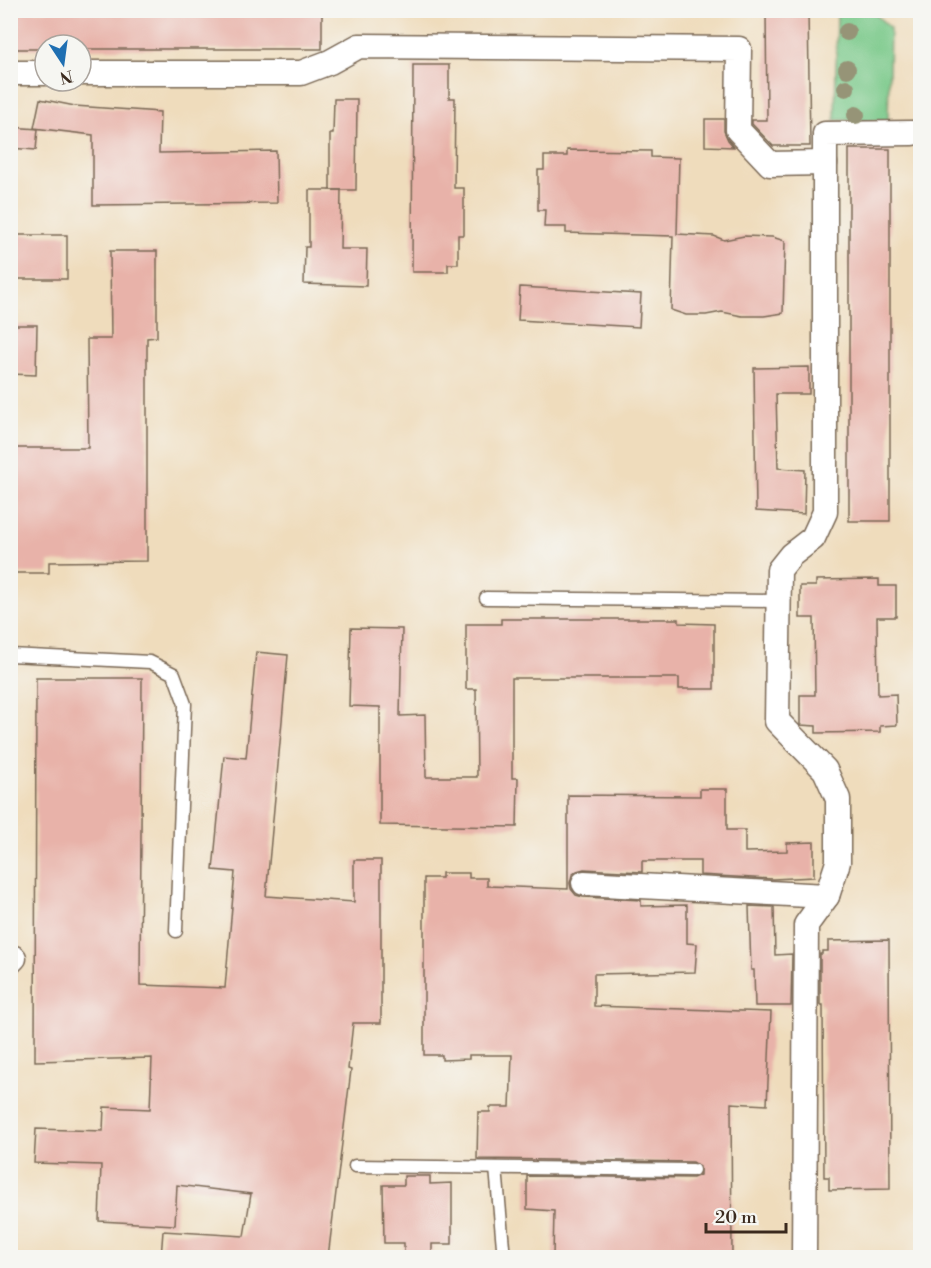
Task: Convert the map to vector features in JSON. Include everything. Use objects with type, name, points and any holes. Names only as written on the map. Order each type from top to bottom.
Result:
[{"type":"street","points":[[93,73],[301,74],[330,62],[358,46],[739,49],[738,129],[770,164],[825,163]]},
{"type":"street","points":[[10,73],[33,73]]},
{"type":"street","points":[[804,1257],[806,926],[827,896],[838,862],[838,799],[825,770],[777,721],[779,570],[791,555],[813,538],[825,512],[825,134],[912,133]]},
{"type":"street","points":[[584,883],[637,884],[827,896]]},
{"type":"lane","points":[[486,598],[778,601]]},
{"type":"lane","points":[[10,655],[150,662],[174,674],[185,704],[176,931]]},
{"type":"lane","points":[[355,1166],[693,1170]]},
{"type":"lane","points":[[496,1168],[504,1257]]},
{"type":"green space","points":[[837,11],[872,11],[890,28],[888,121],[835,120]]},
{"type":"building","points":[[322,10],[322,49],[93,49],[93,33],[33,33],[33,49],[10,49],[10,11]]},
{"type":"building","points":[[766,10],[808,10],[810,146],[773,146],[752,124],[752,120],[767,120]]},
{"type":"building","points":[[413,65],[449,65],[449,98],[455,98],[454,188],[464,188],[464,235],[458,235],[458,264],[448,264],[448,272],[412,272]]},
{"type":"building","points":[[40,99],[75,106],[160,112],[159,153],[276,151],[277,203],[93,205],[93,135],[34,128]]},
{"type":"building","points":[[334,99],[357,99],[356,190],[330,190],[330,134],[333,134]]},
{"type":"building","points":[[705,119],[724,119],[724,131],[734,147],[705,146]]},
{"type":"building","points":[[10,127],[38,129],[36,150],[10,148]]},
{"type":"building","points":[[849,149],[890,149],[890,521],[849,521]]},
{"type":"building","points":[[567,150],[651,151],[651,157],[679,158],[677,234],[714,236],[724,240],[744,236],[772,237],[785,241],[783,313],[764,316],[742,316],[722,312],[686,315],[671,310],[673,236],[566,233],[566,227],[544,227],[545,210],[538,210],[538,170],[544,170],[544,156],[567,156]]},
{"type":"building","points":[[309,190],[341,190],[340,249],[367,249],[366,286],[304,284],[305,247],[309,247]]},
{"type":"building","points":[[10,235],[67,235],[67,279],[10,279]]},
{"type":"building","points":[[110,251],[157,251],[157,337],[147,338],[147,561],[49,562],[49,573],[10,573],[10,448],[88,448],[87,339],[111,339]]},
{"type":"building","points":[[520,287],[641,294],[639,327],[518,320]]},
{"type":"building","points":[[10,325],[37,325],[36,375],[10,374]]},
{"type":"building","points":[[809,367],[809,394],[776,394],[778,468],[805,470],[804,514],[756,511],[754,368]]},
{"type":"building","points":[[879,579],[879,586],[896,586],[896,617],[877,617],[878,695],[896,694],[897,725],[880,726],[880,732],[816,733],[816,726],[800,725],[800,695],[815,695],[814,618],[800,618],[800,586],[816,586],[816,580]]},
{"type":"building","points":[[501,619],[679,619],[679,623],[714,624],[714,689],[679,689],[679,678],[512,678],[512,778],[518,778],[517,827],[380,825],[380,707],[349,706],[351,628],[402,629],[400,716],[425,715],[426,777],[477,777],[476,689],[466,689],[466,624],[501,624]]},
{"type":"building","points":[[256,652],[288,655],[266,896],[354,902],[354,860],[381,860],[381,1023],[353,1023],[348,1069],[351,1070],[328,1257],[161,1257],[163,1231],[244,1236],[251,1194],[177,1185],[175,1225],[99,1221],[101,1165],[34,1163],[36,1129],[103,1131],[104,1107],[150,1109],[152,1058],[35,1061],[36,678],[142,678],[140,985],[225,988],[235,872],[213,870],[224,756],[246,758]]},
{"type":"building","points":[[700,789],[727,789],[727,830],[745,830],[745,852],[787,851],[787,843],[814,842],[814,877],[773,879],[700,875],[700,861],[642,861],[642,872],[584,869],[572,875],[570,883],[576,895],[583,897],[641,900],[641,906],[687,905],[687,943],[697,944],[695,972],[594,974],[594,1006],[771,1012],[767,1105],[731,1103],[732,1257],[638,1254],[638,1257],[553,1257],[554,1211],[527,1209],[527,1176],[693,1178],[700,1175],[700,1167],[693,1162],[477,1159],[478,1112],[490,1112],[490,1107],[510,1107],[512,1055],[469,1055],[469,1059],[442,1060],[442,1055],[424,1055],[424,878],[442,878],[442,873],[469,873],[469,878],[487,878],[487,886],[568,889],[568,795],[700,796]]},
{"type":"building","points":[[749,906],[774,907],[775,955],[792,954],[791,1006],[755,1006],[754,970],[751,970]]},
{"type":"building","points":[[889,940],[890,1189],[829,1190],[829,1177],[824,1177],[823,1005],[820,1005],[820,954],[822,951],[828,951],[828,941]]},
{"type":"building","points":[[404,1176],[430,1176],[430,1184],[452,1183],[452,1244],[432,1244],[432,1254],[404,1254],[404,1243],[384,1243],[383,1185],[404,1185]]}]
